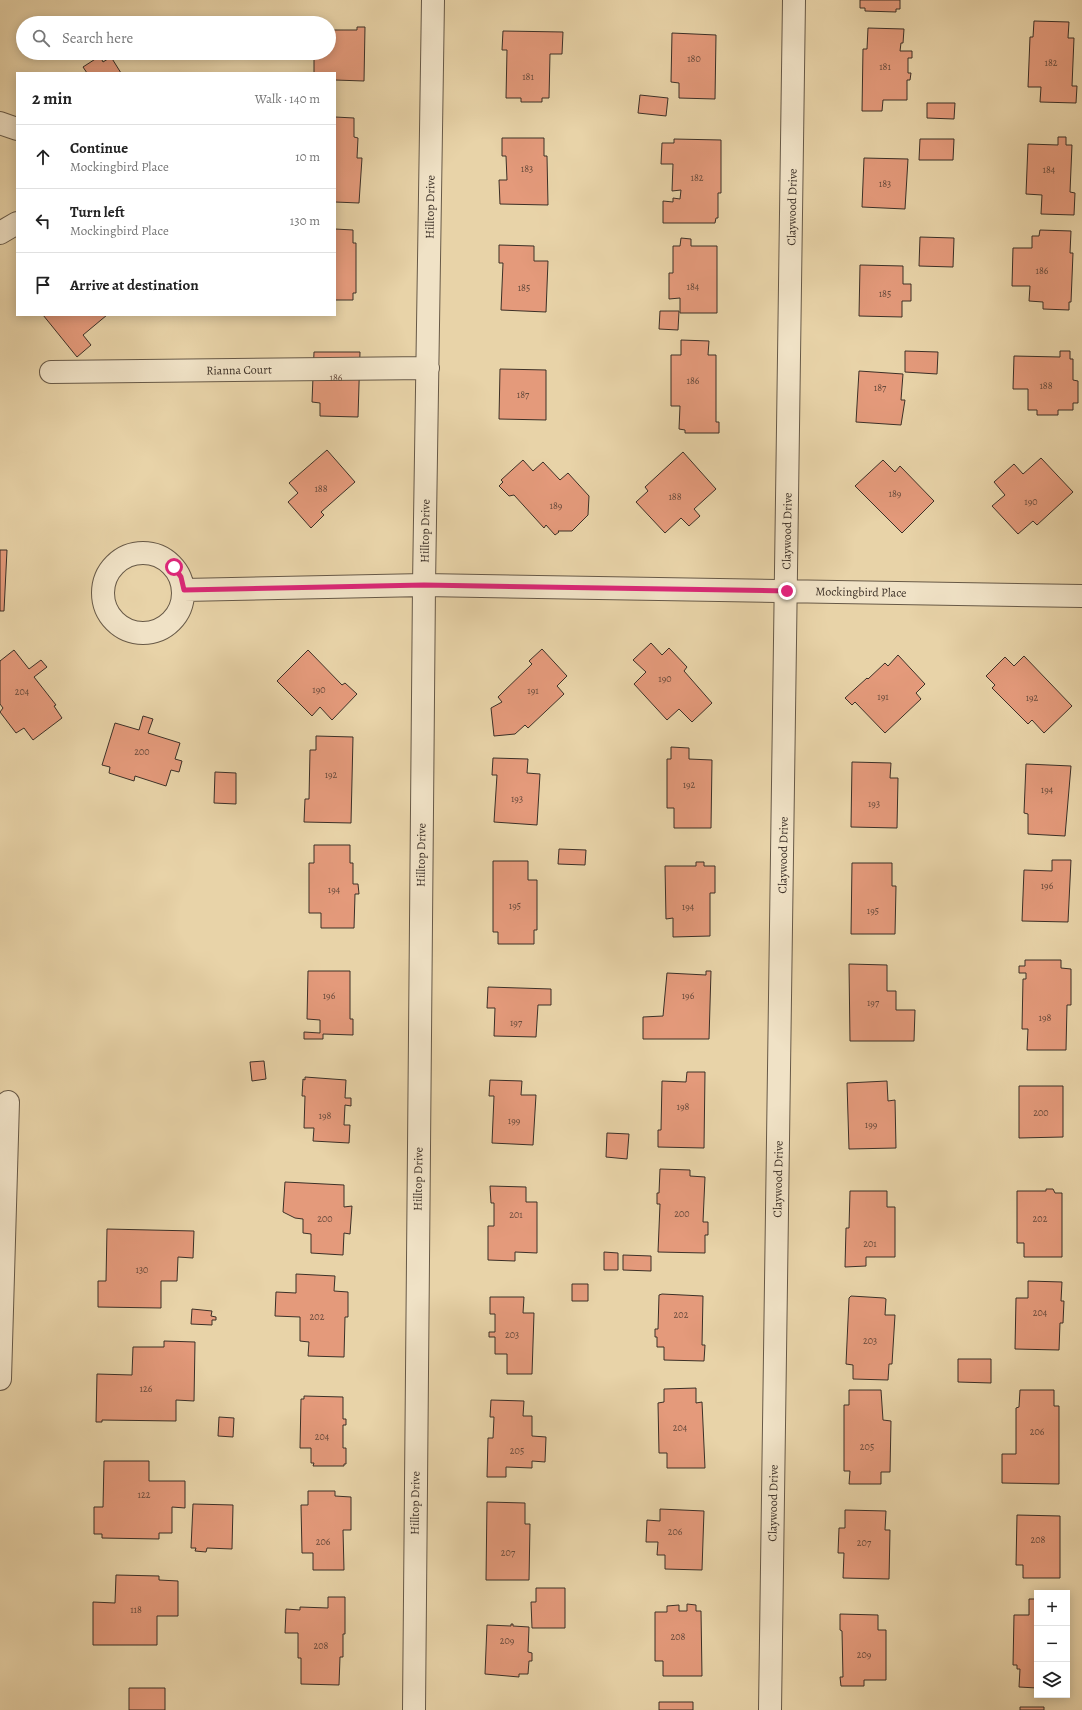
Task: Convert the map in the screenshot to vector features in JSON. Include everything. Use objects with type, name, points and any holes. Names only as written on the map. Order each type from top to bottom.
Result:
[{"type":"street","name":"Hilltop Drive","points":[[414,1710],[424,585],[433,0]]},
{"type":"street","name":"Claywood Drive","points":[[770,1710],[787,591],[794,0]]},
{"type":"street","points":[[0,123],[16,129]]},
{"type":"street","points":[[0,233],[16,224]]},
{"type":"street","name":"Rianna Court","points":[[51,372],[428,368]]},
{"type":"street","name":"Mockingbird Place","points":[[184,590],[424,585],[1082,596]]},
{"type":"street","points":[[0,1379],[8,1102]]},
{"type":"building","points":[[860,0],[900,0],[900,9],[896,9],[896,12],[865,11],[865,8],[860,8]]},
{"type":"building","points":[[1034,21],[1069,22],[1068,38],[1074,38],[1072,86],[1077,86],[1076,103],[1040,102],[1041,87],[1028,87],[1030,37],[1033,37]]},
{"type":"building","points":[[357,27],[365,27],[364,81],[336,80],[336,72],[314,72],[314,60],[336,60],[336,30],[357,30]]},
{"type":"building","points":[[868,28],[904,29],[903,43],[901,43],[900,51],[912,51],[912,58],[908,58],[908,73],[911,73],[910,80],[907,80],[907,100],[883,100],[882,111],[862,111],[863,49],[867,49]]},
{"type":"building","points":[[503,31],[563,32],[562,54],[550,54],[549,98],[542,98],[542,102],[521,102],[521,98],[506,98],[507,50],[502,50]]},
{"type":"building","points":[[672,33],[716,35],[715,99],[679,98],[679,83],[671,82]]},
{"type":"building","points":[[94,60],[102,60],[103,62],[106,60],[113,60],[120,72],[86,72],[83,67]]},
{"type":"building","points":[[640,95],[668,98],[666,116],[638,113]]},
{"type":"building","points":[[927,103],[955,103],[954,119],[927,118]]},
{"type":"building","points":[[336,117],[354,118],[354,137],[358,138],[357,158],[362,158],[359,203],[336,202]]},
{"type":"building","points":[[1058,137],[1066,137],[1066,145],[1072,145],[1070,192],[1075,193],[1074,215],[1041,214],[1042,195],[1026,194],[1028,144],[1058,145]]},
{"type":"building","points":[[502,138],[544,138],[544,156],[547,156],[548,205],[500,204],[499,180],[507,180],[506,156],[502,156]]},
{"type":"building","points":[[674,139],[721,140],[721,193],[718,193],[718,218],[716,218],[715,223],[663,223],[663,201],[673,202],[673,198],[680,199],[681,190],[672,191],[673,164],[661,164],[662,143],[674,143]]},
{"type":"building","points":[[920,139],[954,139],[953,160],[919,160]]},
{"type":"building","points":[[864,158],[908,159],[905,209],[862,207]]},
{"type":"building","points":[[336,229],[353,230],[353,243],[356,243],[356,293],[353,293],[353,300],[336,300]]},
{"type":"building","points":[[1040,230],[1071,231],[1070,253],[1073,253],[1071,302],[1069,302],[1069,310],[1043,309],[1043,302],[1029,301],[1030,286],[1012,286],[1013,248],[1032,248],[1032,236],[1039,236]]},
{"type":"building","points":[[920,237],[954,238],[953,267],[919,266]]},
{"type":"building","points":[[681,238],[691,239],[691,246],[717,246],[717,313],[680,313],[680,298],[669,299],[669,273],[673,273],[673,246],[680,246]]},
{"type":"building","points":[[499,245],[534,246],[534,261],[548,261],[546,312],[501,310],[503,263],[499,263]]},
{"type":"building","points":[[860,265],[903,266],[903,284],[911,284],[911,301],[902,301],[902,317],[859,316]]},
{"type":"building","points":[[660,311],[679,311],[678,330],[659,329]]},
{"type":"building","points":[[44,316],[106,316],[83,335],[91,345],[77,357]]},
{"type":"building","points":[[681,340],[709,341],[708,355],[716,355],[716,422],[719,422],[719,433],[685,433],[685,430],[679,429],[680,406],[671,406],[671,355],[681,355]]},
{"type":"building","points":[[905,351],[938,352],[937,374],[905,372]]},
{"type":"building","points":[[1060,351],[1070,351],[1070,359],[1073,359],[1073,380],[1078,381],[1078,403],[1073,403],[1073,410],[1058,410],[1058,415],[1037,415],[1037,410],[1028,410],[1028,389],[1013,389],[1014,356],[1060,357]]},
{"type":"building","points":[[314,352],[360,352],[358,417],[320,416],[320,403],[312,402]]},
{"type":"building","points":[[500,369],[546,370],[546,420],[499,419]]},
{"type":"building","points":[[859,371],[903,374],[901,400],[905,400],[901,425],[856,422]]},
{"type":"building","points":[[327,450],[355,482],[321,512],[324,515],[311,528],[288,502],[298,493],[289,483]]},
{"type":"building","points":[[683,452],[716,489],[694,509],[700,516],[689,526],[681,518],[665,533],[636,502],[648,491],[645,487]]},
{"type":"building","points":[[1041,458],[1073,492],[1037,525],[1033,521],[1018,534],[992,506],[1005,495],[994,482],[1014,464],[1023,474]]},
{"type":"building","points":[[523,460],[533,471],[543,462],[560,480],[568,473],[589,496],[588,515],[572,531],[558,531],[559,532],[555,535],[546,525],[544,528],[514,495],[509,496],[499,486],[503,482],[501,480]]},
{"type":"building","points":[[883,460],[895,472],[900,466],[934,501],[902,533],[855,486]]},
{"type":"building","points":[[0,550],[7,550],[4,611],[0,611]]},
{"type":"building","points":[[651,643],[662,655],[669,648],[687,667],[684,671],[712,703],[692,722],[679,709],[667,720],[634,684],[646,672],[633,660]]},
{"type":"building","points":[[542,649],[567,676],[557,686],[564,694],[528,728],[525,725],[515,734],[494,736],[491,708],[502,702],[498,697],[532,664],[529,661]]},
{"type":"building","points":[[14,650],[29,669],[41,660],[47,667],[34,677],[56,705],[54,706],[62,718],[33,740],[24,728],[16,733],[0,712],[3,708],[0,704],[0,661]]},
{"type":"building","points":[[308,650],[342,685],[345,683],[357,694],[332,720],[320,707],[312,716],[277,681]]},
{"type":"building","points":[[898,655],[925,684],[916,693],[921,699],[885,733],[855,702],[852,705],[845,698],[885,663],[888,666]]},
{"type":"building","points":[[1024,656],[1072,706],[1044,733],[1032,720],[1028,724],[992,688],[995,685],[986,676],[1005,657],[1014,666]]},
{"type":"building","points":[[143,716],[153,719],[148,733],[180,743],[175,759],[182,761],[179,772],[171,770],[166,786],[135,776],[134,781],[109,773],[110,767],[102,765],[115,723],[139,730]]},
{"type":"building","points":[[316,736],[353,737],[351,823],[304,822],[305,799],[309,799],[310,750],[316,750]]},
{"type":"building","points":[[671,747],[689,748],[689,759],[712,760],[711,828],[674,828],[674,808],[667,808],[667,759],[671,759]]},
{"type":"building","points":[[493,758],[528,759],[527,773],[540,774],[537,825],[494,822],[497,775],[492,775]]},
{"type":"building","points":[[852,762],[891,763],[890,778],[898,778],[897,828],[851,827]]},
{"type":"building","points":[[1026,764],[1071,766],[1065,836],[1028,834],[1028,814],[1024,813]]},
{"type":"building","points":[[215,772],[236,773],[236,804],[214,803]]},
{"type":"building","points":[[314,845],[350,845],[350,863],[353,863],[353,884],[358,884],[359,894],[355,894],[354,928],[321,928],[321,913],[309,913],[309,863],[314,863]]},
{"type":"building","points":[[559,849],[586,850],[585,865],[558,864]]},
{"type":"building","points":[[1052,860],[1071,860],[1068,922],[1022,921],[1024,870],[1052,871]]},
{"type":"building","points":[[493,861],[528,861],[528,880],[537,880],[537,930],[534,930],[534,944],[498,944],[498,932],[493,932]]},
{"type":"building","points":[[696,862],[704,862],[704,866],[715,866],[715,893],[710,893],[710,936],[673,937],[673,918],[666,919],[665,866],[696,866]]},
{"type":"building","points":[[852,863],[892,863],[892,886],[896,886],[895,934],[851,934]]},
{"type":"building","points":[[1025,960],[1061,960],[1061,968],[1071,969],[1071,1005],[1067,1005],[1066,1050],[1027,1050],[1028,1029],[1022,1029],[1023,979],[1026,979],[1026,973],[1019,973],[1019,966],[1025,966]]},
{"type":"building","points":[[849,964],[887,965],[887,991],[896,991],[896,1010],[915,1010],[914,1041],[850,1041]]},
{"type":"building","points":[[308,971],[350,971],[350,1019],[353,1019],[353,1035],[323,1034],[323,1039],[304,1039],[304,1032],[320,1033],[320,1020],[307,1019]]},
{"type":"building","points":[[706,971],[711,971],[709,1039],[643,1039],[643,1017],[663,1016],[667,973],[706,975]]},
{"type":"building","points":[[488,987],[551,989],[551,1005],[538,1005],[536,1037],[494,1036],[495,1008],[487,1008]]},
{"type":"building","points":[[264,1061],[266,1079],[252,1081],[250,1062]]},
{"type":"building","points":[[687,1072],[705,1072],[704,1148],[658,1147],[658,1130],[661,1130],[662,1081],[686,1082]]},
{"type":"building","points":[[305,1077],[346,1080],[345,1098],[351,1098],[351,1106],[345,1105],[344,1125],[350,1125],[349,1143],[313,1141],[314,1128],[304,1128],[305,1096],[302,1096],[303,1079],[305,1080]]},
{"type":"building","points":[[490,1080],[522,1081],[521,1095],[536,1095],[533,1145],[492,1143],[494,1096],[489,1096]]},
{"type":"building","points":[[887,1081],[888,1101],[895,1100],[896,1148],[849,1149],[847,1083]]},
{"type":"building","points":[[1019,1086],[1063,1086],[1063,1137],[1019,1138]]},
{"type":"building","points":[[607,1133],[629,1134],[627,1159],[606,1157]]},
{"type":"building","points":[[660,1169],[690,1170],[690,1176],[705,1177],[703,1222],[708,1222],[708,1235],[705,1235],[705,1253],[658,1252],[660,1204],[657,1204],[657,1193],[659,1193]]},
{"type":"building","points":[[285,1182],[344,1185],[344,1207],[352,1206],[350,1234],[344,1233],[343,1255],[311,1253],[311,1234],[303,1233],[303,1219],[295,1218],[283,1212]]},
{"type":"building","points":[[490,1186],[526,1187],[526,1202],[537,1202],[537,1253],[515,1252],[515,1261],[488,1260],[488,1226],[494,1226],[494,1203],[491,1203]]},
{"type":"building","points":[[1046,1189],[1053,1189],[1055,1193],[1062,1193],[1062,1257],[1024,1257],[1024,1243],[1017,1243],[1017,1191],[1046,1191]]},
{"type":"building","points":[[850,1191],[887,1191],[887,1207],[895,1207],[895,1257],[866,1257],[866,1266],[845,1267],[846,1228],[849,1228]]},
{"type":"building","points":[[107,1229],[194,1231],[193,1258],[178,1257],[177,1281],[161,1281],[161,1308],[98,1307],[98,1281],[106,1281]]},
{"type":"building","points":[[604,1252],[618,1253],[618,1270],[604,1270]]},
{"type":"building","points":[[623,1255],[651,1256],[651,1271],[623,1270]]},
{"type":"building","points":[[296,1274],[335,1276],[334,1291],[348,1292],[348,1317],[345,1317],[344,1357],[308,1356],[309,1342],[300,1341],[300,1317],[275,1316],[276,1292],[296,1293]]},
{"type":"building","points":[[1028,1281],[1062,1282],[1061,1301],[1064,1301],[1063,1323],[1060,1323],[1059,1350],[1015,1349],[1016,1298],[1028,1298]]},
{"type":"building","points":[[572,1284],[588,1284],[588,1301],[572,1301]]},
{"type":"building","points":[[659,1295],[703,1296],[702,1345],[705,1345],[704,1361],[664,1360],[664,1347],[657,1347],[657,1337],[655,1337],[655,1329],[658,1329]]},
{"type":"building","points":[[851,1296],[884,1298],[886,1299],[885,1315],[895,1315],[892,1364],[889,1364],[888,1380],[853,1379],[853,1365],[846,1364],[849,1298]]},
{"type":"building","points":[[490,1297],[524,1297],[523,1313],[534,1313],[532,1374],[507,1374],[507,1354],[495,1354],[495,1337],[489,1337],[489,1332],[495,1332],[495,1314],[490,1314]]},
{"type":"building","points":[[192,1309],[212,1311],[211,1316],[216,1317],[216,1320],[212,1320],[212,1325],[191,1324]]},
{"type":"building","points":[[164,1341],[195,1342],[194,1401],[176,1400],[176,1421],[102,1420],[102,1422],[96,1422],[97,1374],[132,1375],[133,1347],[164,1347]]},
{"type":"building","points":[[958,1359],[991,1359],[991,1383],[958,1382]]},
{"type":"building","points":[[696,1388],[696,1403],[702,1402],[705,1468],[667,1468],[667,1453],[659,1453],[658,1403],[664,1402],[664,1389]]},
{"type":"building","points":[[849,1390],[881,1390],[883,1420],[891,1421],[890,1472],[881,1472],[881,1484],[849,1484],[850,1471],[844,1471],[844,1405],[849,1405]]},
{"type":"building","points":[[1020,1390],[1054,1390],[1054,1406],[1059,1406],[1059,1484],[1002,1483],[1002,1454],[1016,1454],[1016,1408],[1019,1407]]},
{"type":"building","points":[[304,1396],[343,1397],[343,1419],[346,1419],[346,1425],[343,1425],[343,1448],[346,1448],[346,1464],[344,1464],[344,1466],[313,1466],[314,1463],[311,1463],[311,1448],[300,1448],[301,1399],[304,1399]]},
{"type":"building","points":[[491,1400],[524,1401],[523,1416],[532,1416],[532,1436],[546,1437],[545,1462],[532,1461],[532,1468],[506,1467],[506,1477],[487,1477],[488,1438],[493,1438],[494,1417],[490,1417]]},
{"type":"building","points":[[219,1417],[234,1418],[233,1437],[218,1436]]},
{"type":"building","points":[[104,1461],[149,1461],[149,1481],[185,1481],[185,1508],[172,1507],[172,1533],[159,1533],[159,1539],[102,1538],[102,1534],[94,1534],[94,1507],[103,1507]]},
{"type":"building","points":[[308,1491],[335,1491],[335,1496],[351,1497],[351,1530],[343,1530],[344,1570],[313,1570],[313,1553],[302,1553],[301,1505],[308,1505]]},
{"type":"building","points":[[487,1502],[525,1503],[525,1524],[530,1524],[529,1580],[486,1580]]},
{"type":"building","points":[[193,1504],[233,1505],[232,1549],[207,1548],[206,1552],[195,1551],[196,1548],[191,1548]]},
{"type":"building","points":[[660,1509],[704,1511],[702,1570],[665,1569],[665,1555],[657,1555],[658,1542],[646,1542],[647,1520],[660,1521]]},
{"type":"building","points":[[845,1510],[886,1511],[885,1530],[890,1530],[889,1579],[843,1578],[844,1553],[838,1553],[839,1528],[845,1528]]},
{"type":"building","points":[[1017,1515],[1060,1516],[1060,1578],[1023,1578],[1023,1565],[1016,1565]]},
{"type":"building","points":[[116,1575],[159,1576],[159,1580],[178,1581],[178,1616],[157,1616],[157,1645],[93,1645],[93,1602],[115,1603]]},
{"type":"building","points":[[536,1588],[565,1588],[565,1628],[532,1628],[531,1602],[536,1602]]},
{"type":"building","points":[[328,1597],[345,1597],[345,1634],[343,1634],[343,1657],[340,1657],[339,1685],[301,1684],[301,1658],[298,1658],[298,1633],[285,1633],[286,1609],[300,1610],[300,1607],[328,1608]]},
{"type":"building","points":[[1029,1599],[1034,1599],[1034,1688],[1019,1687],[1020,1669],[1017,1669],[1017,1665],[1013,1665],[1014,1615],[1029,1615]]},
{"type":"building","points":[[687,1604],[696,1605],[696,1611],[701,1611],[702,1676],[663,1676],[663,1661],[655,1661],[655,1612],[667,1612],[667,1606],[679,1605],[679,1611],[687,1611]]},
{"type":"building","points":[[840,1614],[878,1615],[878,1630],[886,1630],[886,1680],[864,1680],[864,1686],[841,1686],[840,1677],[843,1677]]},
{"type":"building","points":[[511,1624],[513,1624],[513,1626],[529,1627],[528,1652],[532,1653],[532,1661],[529,1661],[528,1674],[519,1674],[519,1677],[485,1674],[487,1625],[511,1626]]},
{"type":"building","points":[[129,1688],[165,1688],[165,1710],[129,1710]]},
{"type":"building","points":[[659,1702],[693,1702],[693,1710],[659,1710]]},
{"type":"building","points":[[1020,1707],[1044,1707],[1044,1710],[1020,1710]]},
{"type":"route","points":[[174,567],[181,577],[184,590],[424,585],[787,591]]}]
